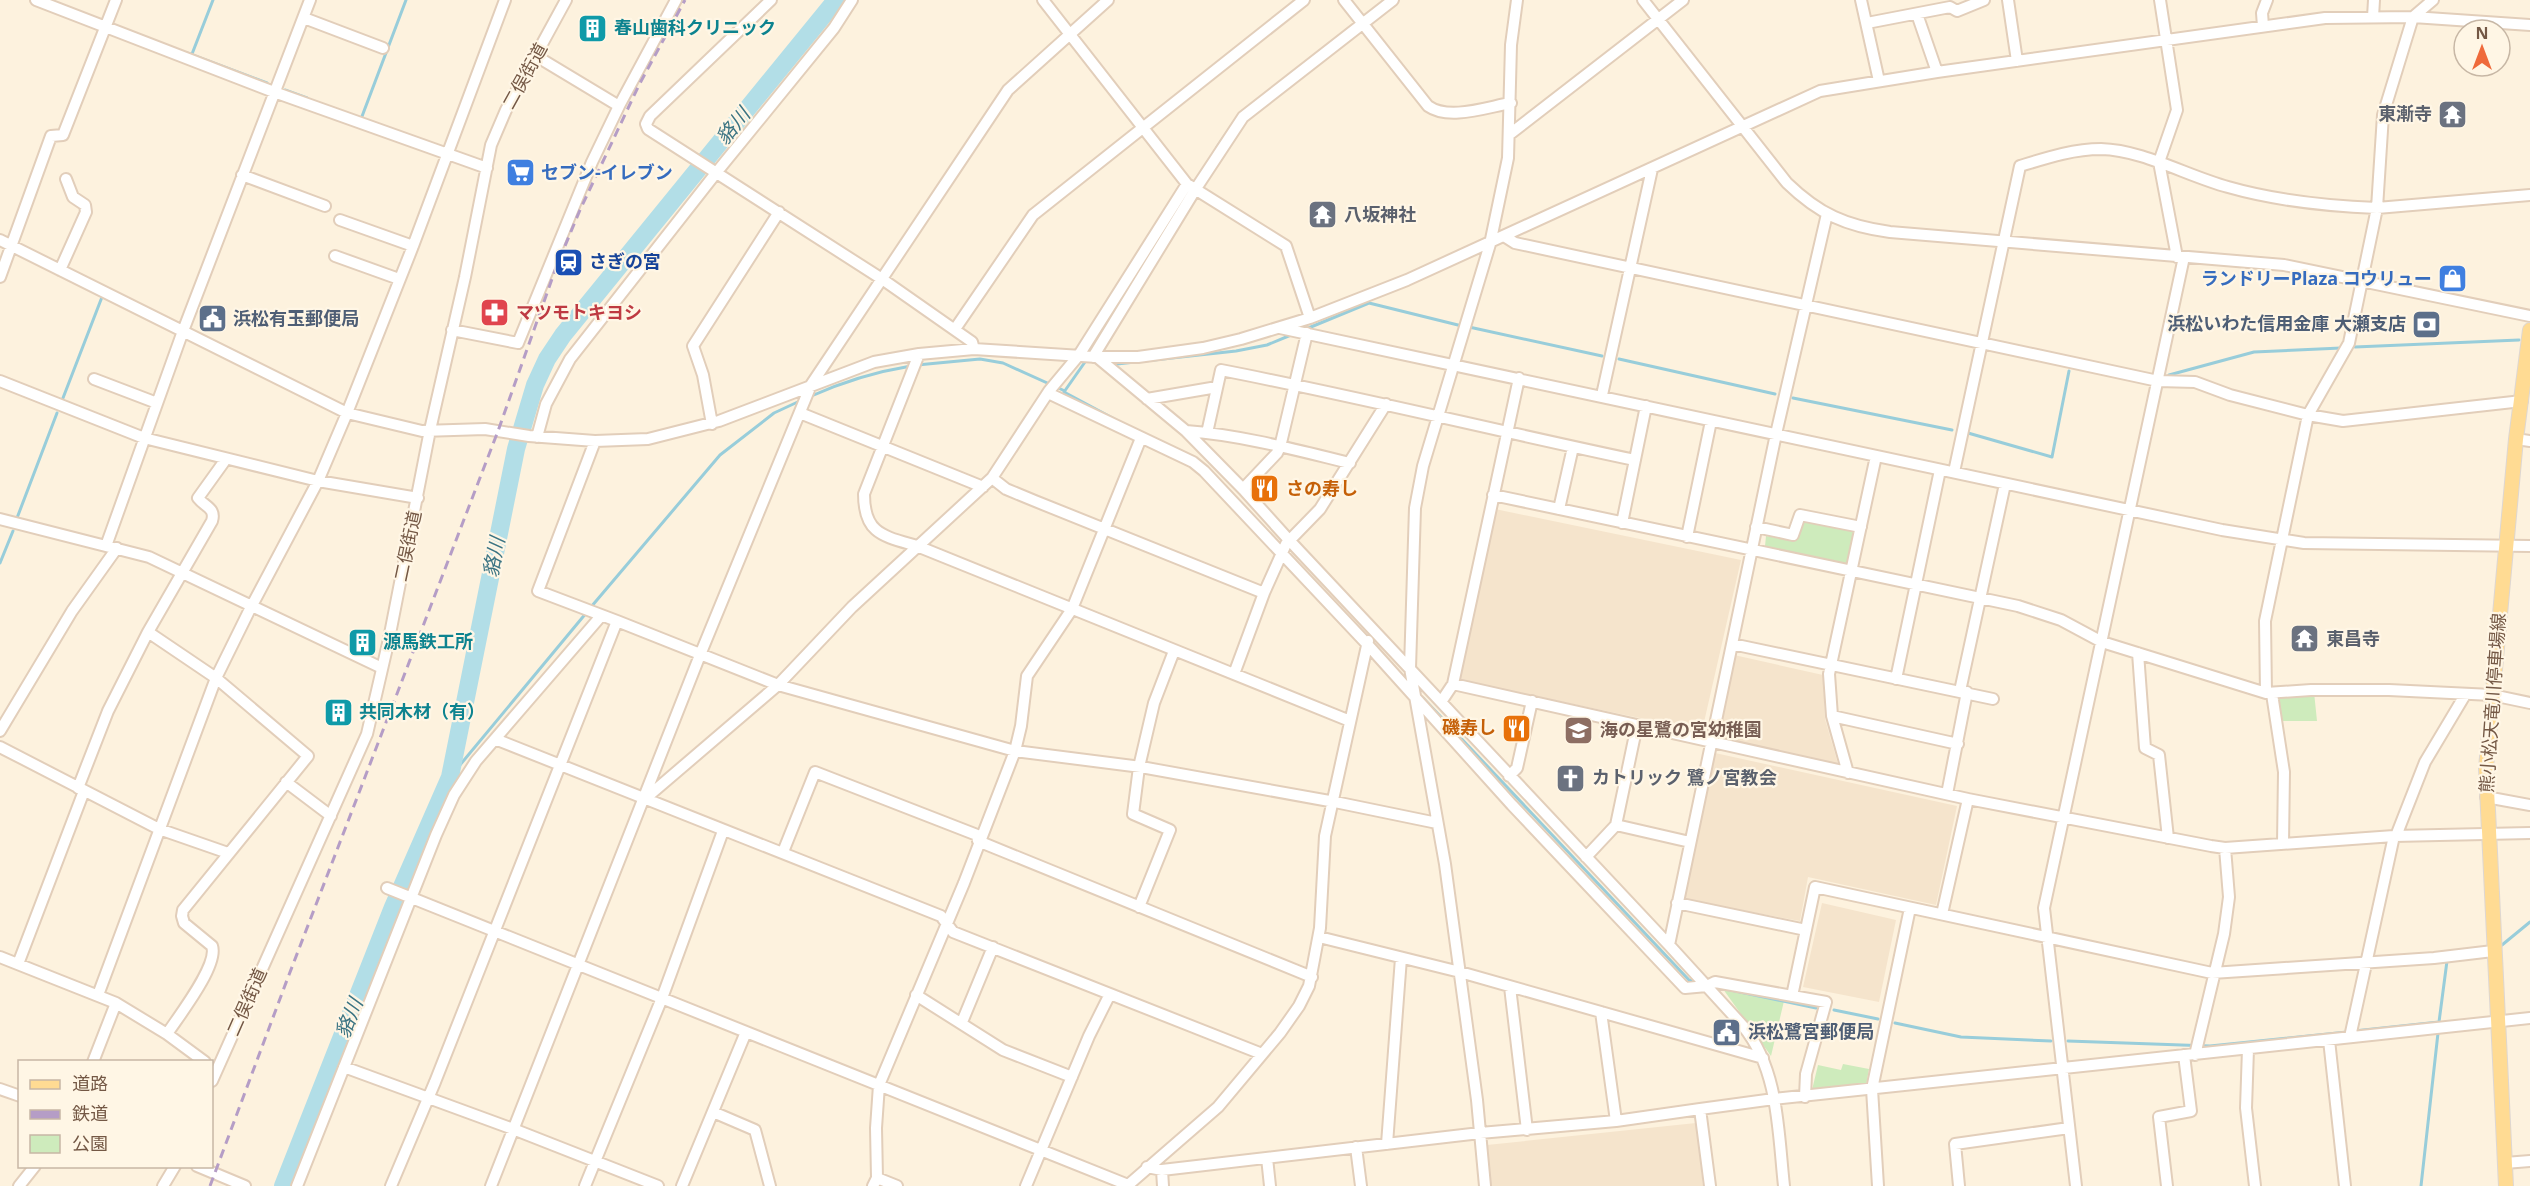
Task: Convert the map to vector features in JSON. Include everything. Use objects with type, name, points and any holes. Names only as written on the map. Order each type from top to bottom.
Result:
[{"type":"main road","name":"熊小松天竜川停車場線","points":[[2506,1186],[2487,833],[2486,768],[2505,546],[2523,440],[2522,401],[2530,330]]},
{"type":"street","points":[[36,0],[274,92],[487,168]]},
{"type":"street","points":[[0,277],[51,136],[63,135],[116,0]]},
{"type":"street","points":[[0,731],[112,547],[156,403],[310,0]]},
{"type":"street","points":[[98,994],[216,678],[318,481],[347,413],[413,246],[505,0]]},
{"type":"street","name":"二俣街道","points":[[214,1068],[367,734],[418,498],[430,430],[465,277],[490,145],[506,111],[567,0]]},
{"type":"street","points":[[452,330],[518,343],[592,162],[619,106],[676,0]]},
{"type":"street","points":[[771,0],[650,116],[646,124],[648,129],[882,279],[955,329],[972,342],[975,349]]},
{"type":"street","points":[[533,436],[546,404],[570,359],[712,171],[834,28],[852,0]]},
{"type":"street","points":[[1043,0],[1191,187],[1286,246],[1310,318]]},
{"type":"street","points":[[491,1186],[700,655],[810,388],[1008,90],[1108,0]]},
{"type":"street","points":[[955,329],[1033,215],[1304,0]]},
{"type":"street","points":[[1344,0],[1428,106],[1435,111],[1453,112],[1510,103]]},
{"type":"street","points":[[644,800],[778,685],[852,607],[992,478],[1048,392],[1079,355],[1191,187],[1243,117],[1393,0]]},
{"type":"street","points":[[1485,1186],[1460,972],[1437,823],[1410,672],[1415,508],[1423,466],[1490,244],[1508,158],[1511,45],[1517,0]]},
{"type":"street","points":[[1643,0],[1787,183],[1805,201],[1842,222],[1868,229],[2284,266],[2530,316]]},
{"type":"street","points":[[1510,134],[1683,0]]},
{"type":"street","points":[[1861,0],[1879,81]]},
{"type":"street","points":[[1867,23],[1950,7],[1957,11],[1984,0]]},
{"type":"street","points":[[2008,0],[2017,62]]},
{"type":"street","points":[[2074,1186],[2064,1069],[2044,908],[2158,381],[2180,257],[2159,162],[2176,110],[2160,0]]},
{"type":"street","points":[[2263,26],[2262,13],[2267,0]]},
{"type":"street","points":[[2373,17],[2374,0]]},
{"type":"street","points":[[2283,843],[2284,772],[2269,694],[2265,621],[2308,415],[2349,343],[2377,208],[2381,122],[2413,17],[2433,0]]},
{"type":"street","points":[[1917,14],[1937,72]]},
{"type":"street","points":[[0,240],[347,413],[422,431],[471,429],[595,441],[648,439],[712,424],[874,362],[916,362],[975,349],[1095,357],[1138,357],[1174,354],[1241,339],[1310,318],[1407,280],[1490,244],[1820,91],[1937,72],[2325,18],[2413,17],[2530,25]]},
{"type":"street","points":[[304,18],[383,48]]},
{"type":"street","points":[[536,56],[619,106]]},
{"type":"street","points":[[1954,472],[2020,166],[2054,156],[2104,149],[2159,162],[2226,187],[2314,205],[2377,208],[2530,195]]},
{"type":"street","points":[[1602,395],[1652,168]]},
{"type":"street","points":[[242,175],[325,206]]},
{"type":"street","points":[[60,270],[87,212],[85,205],[73,197],[66,179]]},
{"type":"street","points":[[1095,357],[1191,187]]},
{"type":"street","points":[[712,424],[703,375],[693,346],[779,212]]},
{"type":"street","points":[[1669,945],[1776,434],[1827,214]]},
{"type":"street","points":[[340,220],[413,246]]},
{"type":"street","points":[[1504,236],[1515,243],[2158,381],[2194,382],[2230,395],[2308,415],[2343,421],[2522,401]]},
{"type":"street","points":[[335,256],[399,279]]},
{"type":"street","points":[[1277,328],[1602,395],[1711,421],[2222,530],[2304,543],[2530,546]]},
{"type":"street","points":[[1243,489],[1280,447],[1307,333]]},
{"type":"street","points":[[1095,357],[1186,431],[1243,489],[1284,548],[1370,637],[1415,696],[1580,878],[1684,988],[1708,985],[1826,1002],[1806,1074],[1805,1097]]},
{"type":"street","points":[[916,362],[864,494],[864,507],[869,524],[877,532],[917,546],[1350,721]]},
{"type":"street","points":[[1207,433],[1221,370],[1294,384],[1635,460]]},
{"type":"street","points":[[1441,702],[1453,684],[1519,378]]},
{"type":"street","points":[[94,379],[156,403]]},
{"type":"street","points":[[0,381],[144,438],[318,481],[418,498]]},
{"type":"street","points":[[1147,399],[1217,387]]},
{"type":"street","points":[[1048,392],[1193,462],[1204,471],[1284,548],[1370,637],[1441,702],[1697,976],[1708,985],[1753,1038],[1763,1058],[1774,1099],[1784,1186]]},
{"type":"street","points":[[1234,674],[1264,593],[1284,548],[1320,509],[1386,404]]},
{"type":"street","points":[[1622,523],[1646,406]]},
{"type":"street","points":[[801,410],[983,487]]},
{"type":"street","points":[[1687,537],[1711,421]]},
{"type":"street","points":[[1186,431],[1280,447],[1350,463]]},
{"type":"street","points":[[897,1186],[875,1182],[879,1085],[964,883],[978,841],[1015,751],[1021,726],[1027,676],[1072,609],[1141,438]]},
{"type":"street","points":[[595,441],[538,591],[778,685],[1015,751],[1139,767],[1335,802],[1437,823]]},
{"type":"street","points":[[1559,509],[1573,447]]},
{"type":"street","points":[[1848,773],[1832,716],[1829,674],[1876,456]]},
{"type":"street","points":[[18,964],[108,711],[148,633],[213,518],[212,510],[201,502],[199,496],[226,459]]},
{"type":"street","points":[[1896,679],[1940,470]]},
{"type":"street","points":[[992,478],[1006,489],[1264,593]]},
{"type":"street","points":[[1947,794],[1958,744],[1963,692],[1979,599],[2006,484]]},
{"type":"street","points":[[1494,495],[2036,610],[2061,620],[2102,642],[2269,694],[2322,690],[2389,690],[2492,695],[2530,703]]},
{"type":"street","points":[[1756,527],[1793,535],[1800,515],[1861,528]]},
{"type":"street","points":[[0,519],[149,556],[382,669]]},
{"type":"street","points":[[297,1186],[454,795],[476,760],[598,615]]},
{"type":"street","points":[[391,1186],[617,621]]},
{"type":"street","points":[[148,633],[216,678],[308,756],[183,910],[184,923],[212,946],[214,954],[203,979],[167,1034]]},
{"type":"street","points":[[387,888],[1127,1185],[1218,1107],[1280,1034],[1299,1006],[1312,977],[1318,937],[1325,836],[1335,802],[1350,721],[1370,637]]},
{"type":"street","points":[[1732,644],[1993,699]]},
{"type":"street","points":[[1139,907],[1170,830],[1133,814],[1139,767],[1154,703],[1174,651]]},
{"type":"street","points":[[2138,653],[2145,748],[2159,755],[2168,838]]},
{"type":"street","points":[[1453,684],[1968,799],[2225,848],[2395,836],[2530,833]]},
{"type":"street","points":[[2350,1034],[2395,836],[2425,762],[2465,695]]},
{"type":"street","points":[[1509,776],[1517,768],[1532,701]]},
{"type":"street","points":[[1832,716],[1958,744]]},
{"type":"street","points":[[1586,857],[1617,825],[1637,725]]},
{"type":"street","points":[[495,739],[941,916],[945,924],[954,932],[1262,1054]]},
{"type":"street","points":[[0,747],[159,830],[228,853]]},
{"type":"street","points":[[783,852],[815,772],[977,836],[978,841],[1312,977]]},
{"type":"street","points":[[286,782],[331,816]]},
{"type":"street","points":[[2486,797],[2530,805]]},
{"type":"street","points":[[1942,914],[1968,799]]},
{"type":"street","points":[[1617,825],[1690,842]]},
{"type":"street","points":[[585,1186],[662,998],[723,831]]},
{"type":"street","points":[[2167,1186],[2159,1117],[2191,1111],[2191,1054],[2197,1039],[2212,973],[2224,934],[2229,897],[2225,848]]},
{"type":"street","points":[[1792,996],[1815,887],[2212,973],[2434,958],[2493,951]]},
{"type":"street","points":[[1677,903],[1806,930]]},
{"type":"street","points":[[1878,1186],[1872,1089],[1910,908]]},
{"type":"street","points":[[1318,937],[1460,972],[1763,1058]]},
{"type":"street","points":[[962,1022],[993,946]]},
{"type":"street","points":[[0,957],[116,1003],[167,1034],[202,1060]]},
{"type":"street","points":[[1387,1144],[1401,958]]},
{"type":"street","points":[[1510,987],[1527,1130]]},
{"type":"street","points":[[1026,1186],[1110,994]]},
{"type":"street","points":[[916,995],[1003,1050],[1072,1077]]},
{"type":"street","points":[[94,1060],[116,1003]]},
{"type":"street","points":[[1601,1012],[1616,1121]]},
{"type":"street","points":[[1147,1167],[1162,1170],[1480,1133],[1616,1121],[1774,1099],[2329,1040],[2350,1034],[2530,1018]]},
{"type":"street","points":[[682,1186],[746,1032]]},
{"type":"street","points":[[2329,1040],[2345,1186]]},
{"type":"street","points":[[2248,1049],[2246,1108],[2255,1186]]},
{"type":"street","points":[[344,1067],[513,1129],[658,1186]]},
{"type":"street","points":[[0,1089],[18,1095]]},
{"type":"street","points":[[1700,1109],[1710,1186]]},
{"type":"street","points":[[713,1112],[755,1130],[770,1186]]},
{"type":"street","points":[[1959,1186],[1955,1144],[2069,1128]]},
{"type":"street","points":[[1356,1147],[1361,1186]]},
{"type":"street","points":[[1267,1158],[1270,1186]]},
{"type":"street","points":[[2505,1162],[2530,1161]]},
{"type":"street","points":[[19,1186],[34,1168]]},
{"type":"street","points":[[163,1186],[174,1168]]},
{"type":"street","points":[[200,1168],[245,1186]]},
{"type":"street","points":[[1162,1170],[1163,1186]]},
{"type":"shaded area","points":[[1495,509],[1741,560],[1702,731],[1458,680]]},
{"type":"shaded area","points":[[1734,655],[1823,675],[1825,719],[1838,764],[1717,741]]},
{"type":"shaded area","points":[[1715,753],[1957,806],[1936,905],[1808,877],[1800,921],[1685,900]]},
{"type":"shaded area","points":[[1822,903],[1896,920],[1879,1002],[1803,987]]},
{"type":"shaded area","points":[[1696,1123],[1703,1186],[1491,1186],[1487,1145]]},
{"type":"green space","points":[[1802,520],[1854,530],[1848,564],[1765,546],[1766,536],[1795,541]]},
{"type":"green space","points":[[2314,692],[2317,721],[2278,721],[2279,698]]},
{"type":"green space","points":[[1723,989],[1784,1001],[1771,1056]]},
{"type":"green space","points":[[1843,1064],[1869,1069],[1866,1085],[1812,1090],[1818,1065],[1841,1070]]},
{"type":"waterway","points":[[192,54],[213,0]]},
{"type":"waterway","points":[[361,119],[406,0]]},
{"type":"waterway","name":"貉川","points":[[283,1186],[393,907],[450,777],[516,449],[535,385],[547,359],[563,335],[836,0]]},
{"type":"waterway","points":[[187,53],[267,83]]},
{"type":"waterway","points":[[285,90],[307,98]]},
{"type":"waterway","points":[[1217,147],[1238,116]]},
{"type":"waterway","points":[[1093,347],[1140,270]]},
{"type":"waterway","points":[[63,398],[102,297]]},
{"type":"waterway","points":[[1306,329],[1369,303],[1462,326]]},
{"type":"waterway","points":[[1469,327],[1602,356]]},
{"type":"waterway","points":[[1117,364],[1236,351],[1267,345],[1291,335]]},
{"type":"waterway","points":[[2355,347],[2519,340]]},
{"type":"waterway","points":[[2169,375],[2254,352],[2341,348]]},
{"type":"waterway","points":[[917,365],[980,359],[1003,363],[1065,391]]},
{"type":"waterway","points":[[1619,359],[1775,394]]},
{"type":"waterway","points":[[1085,362],[1064,392],[1120,422]]},
{"type":"waterway","points":[[809,397],[858,378],[911,366]]},
{"type":"waterway","points":[[1968,433],[2052,457],[2069,371]]},
{"type":"waterway","points":[[1793,398],[1952,430]]},
{"type":"waterway","points":[[591,607],[720,455],[774,413],[802,400]]},
{"type":"waterway","points":[[17,518],[57,413]]},
{"type":"waterway","points":[[0,563],[13,531]]},
{"type":"waterway","points":[[450,777],[587,612]]},
{"type":"waterway","points":[[1423,698],[1689,980],[1697,982]]},
{"type":"waterway","points":[[2502,945],[2530,922]]},
{"type":"waterway","points":[[2354,1031],[2439,1022],[2447,961]]},
{"type":"waterway","points":[[1721,988],[1816,1008]]},
{"type":"waterway","points":[[1834,1010],[1878,1019]]},
{"type":"waterway","points":[[1895,1023],[1961,1037],[2051,1041]]},
{"type":"waterway","points":[[2068,1041],[2210,1046],[2347,1032]]},
{"type":"waterway","points":[[2421,1186],[2438,1033]]},
{"type":"railway","points":[[210,1186],[498,431],[557,265],[580,210],[639,85],[685,0]]},
{"type":"place","name":"春山歯科クリニック","points":[[593,28]]},
{"type":"place","name":"東漸寺","points":[[2453,114]]},
{"type":"place","name":"セブン-イレブン","points":[[520,173]]},
{"type":"place","name":"八坂神社","points":[[1323,215]]},
{"type":"place","name":"さぎの宮","points":[[568,262]]},
{"type":"place","name":"ランドリーPlaza コウリュー","points":[[2453,279]]},
{"type":"place","name":"マツモトキヨシ","points":[[495,313]]},
{"type":"place","name":"浜松有玉郵便局","points":[[212,319]]},
{"type":"place","name":"浜松いわた信用金庫 大瀬支店","points":[[2427,324]]},
{"type":"place","name":"さの寿し","points":[[1265,489]]},
{"type":"place","name":"東昌寺","points":[[2305,639]]},
{"type":"place","name":"源馬鉄工所","points":[[362,642]]},
{"type":"place","name":"共同木材（有）","points":[[338,712]]},
{"type":"place","name":"磯寿し","points":[[1517,728]]},
{"type":"place","name":"海の星鷺の宮幼稚園","points":[[1579,730]]},
{"type":"place","name":"カトリック 鷺ノ宮教会","points":[[1571,778]]},
{"type":"place","name":"浜松鷺宮郵便局","points":[[1727,1032]]}]
